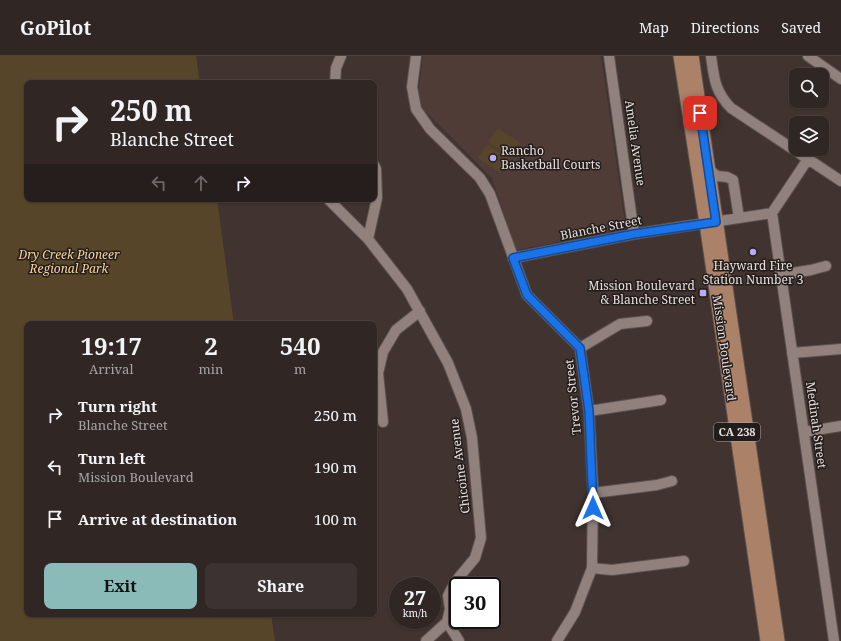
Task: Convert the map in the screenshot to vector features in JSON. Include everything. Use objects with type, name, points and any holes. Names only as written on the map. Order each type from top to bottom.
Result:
[{"type":"main road","name":"Mission Boulevard","points":[[680,56],[711,222],[778,641]]},
{"type":"main road","name":"Mission Boulevard","points":[[692,56],[708,169],[711,222],[767,641]]},
{"type":"street","points":[[334,80],[336,68],[341,56]]},
{"type":"street","name":"Trevor Street","points":[[416,56],[412,87],[416,109],[430,128],[480,178],[490,194],[527,295],[580,348],[589,411],[593,493],[592,568],[575,612],[557,641]]},
{"type":"street","name":"Amelia Avenue","points":[[609,56],[634,234]]},
{"type":"street","points":[[711,56],[714,81],[718,91],[731,108],[841,181]]},
{"type":"street","points":[[808,56],[841,79]]},
{"type":"street","points":[[772,214],[808,159]]},
{"type":"street","points":[[708,169],[717,176],[727,177],[734,180],[739,218]]},
{"type":"street","name":"Chicoine Avenue","points":[[331,202],[368,239],[407,289],[451,370],[466,409],[473,446],[481,538],[475,558],[455,582],[448,596],[450,609],[447,622]]},
{"type":"street","points":[[368,239],[376,202]]},
{"type":"street","name":"Blanche Street","points":[[513,258],[634,234],[772,214]]},
{"type":"street","name":"Medinah Street","points":[[772,214],[834,641]]},
{"type":"street","points":[[780,275],[826,266]]},
{"type":"street","points":[[380,417],[378,373],[383,352],[396,330],[420,311]]},
{"type":"street","points":[[580,348],[620,324],[647,321]]},
{"type":"street","points":[[792,353],[841,349]]},
{"type":"street","points":[[589,411],[661,400]]},
{"type":"street","points":[[804,432],[841,426]]},
{"type":"street","points":[[593,493],[657,485],[672,481]]},
{"type":"street","points":[[592,568],[612,570],[684,561]]},
{"type":"street","points":[[426,641],[447,622],[459,641]]},
{"type":"shaded area","points":[[423,56],[601,56],[626,229],[516,250],[492,178],[417,103]]},
{"type":"green space","name":"Dry Creek Pioneer Regional Park","points":[[0,56],[196,56],[200,80],[24,80],[24,202],[217,202],[234,321],[24,321],[24,617],[271,617],[275,641],[0,641]]},
{"type":"green space","name":"Rancho Basketball Courts","points":[[498,128],[520,143],[510,157],[488,142]]},
{"type":"green space","name":"Rancho Basketball Courts","points":[[487,144],[509,159],[500,173],[478,158]]},
{"type":"place","name":"Rancho Basketball Courts","points":[[493,158]]},
{"type":"place","name":"Hayward Fire Station Number 3","points":[[753,252]]},
{"type":"place","name":"Mission Boulevard & Blanche Street","points":[[703,293]]},
{"type":"route","points":[[593,508],[589,411],[580,348],[527,295],[513,258],[634,234],[716,222],[700,113]]}]
